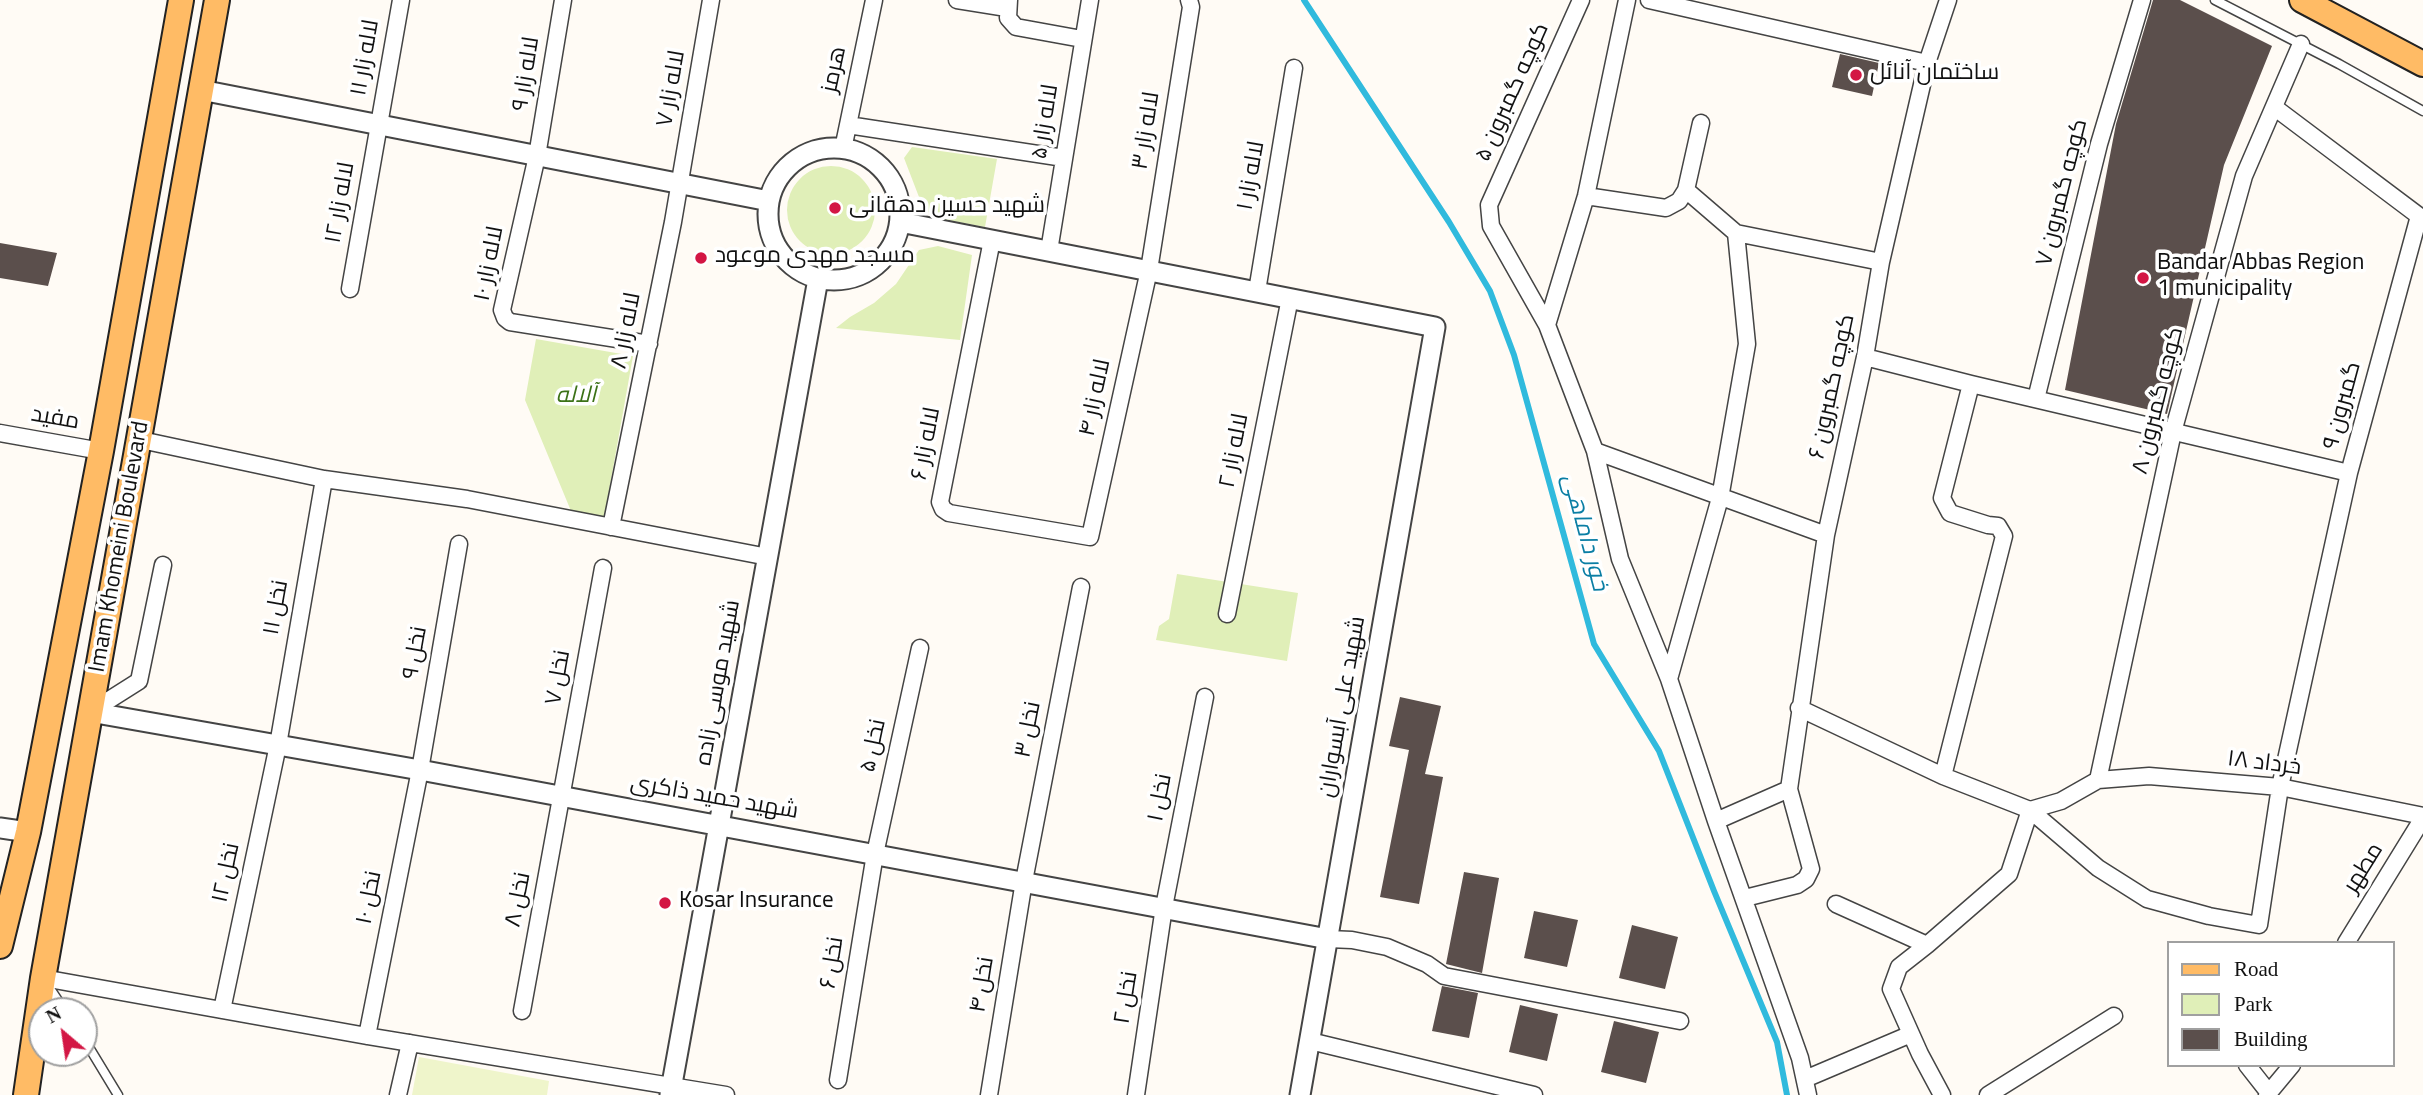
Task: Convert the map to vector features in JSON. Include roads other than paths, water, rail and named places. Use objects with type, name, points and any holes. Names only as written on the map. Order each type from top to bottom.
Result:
[{"type":"main road","name":"Imam Khomeini Boulevard","points":[[0,946],[28,832],[101,451],[181,0]]},
{"type":"main road","name":"Imam Khomeini Boulevard","points":[[40,997],[217,0]]},
{"type":"main road","points":[[2302,0],[2423,64]]},
{"type":"main road","points":[[9,1095],[13,1083],[28,1061]]},
{"type":"main road","name":"Imam Khomeini Boulevard","points":[[26,1095],[30,1067]]},
{"type":"street","name":"لاله زار ۱۱","points":[[378,125],[401,0]]},
{"type":"street","name":"لاله زار ۹","points":[[537,156],[563,0]]},
{"type":"street","name":"لاله زار ۷","points":[[679,185],[711,0]]},
{"type":"street","name":"هرمز","points":[[843,149],[874,0]]},
{"type":"street","points":[[957,0],[1008,4],[1008,18],[1016,27],[1082,39]]},
{"type":"street","name":"لاله زار ۵","points":[[1049,251],[1090,0]]},
{"type":"street","name":"لاله زار ۳","points":[[1149,270],[1191,7],[1189,0]]},
{"type":"street","name":"کوچه گمبرون ۵","points":[[1547,325],[1491,226],[1489,205],[1581,0]]},
{"type":"street","points":[[1627,0],[1586,196],[1547,325],[1595,451],[1620,559],[1669,678],[1716,821],[1800,1058],[1806,1087],[1911,1034]]},
{"type":"street","points":[[1650,0],[1927,63]]},
{"type":"street","name":"کوچه گمبرون ۶","points":[[1789,789],[1826,535],[1865,357],[1881,262],[1927,63],[1948,0]]},
{"type":"street","name":"کوچه گمبرون ۷","points":[[2036,399],[2099,144],[2142,0]]},
{"type":"street","name":"کوچه گمبرون ۸","points":[[2098,780],[2173,432],[2244,176],[2301,44]]},
{"type":"street","name":"لاله زار ۱","points":[[1257,291],[1294,68]]},
{"type":"street","points":[[201,90],[769,201]]},
{"type":"street","name":"گمبرون ۹","points":[[2030,810],[2098,867],[2147,899],[2209,916],[2259,925],[2280,787],[2349,473],[2418,216],[2274,107]]},
{"type":"street","points":[[1586,196],[1666,208],[1679,201],[1686,190],[1702,123]]},
{"type":"street","name":"لاله زار ۱۲","points":[[350,289],[378,125]]},
{"type":"street","points":[[848,125],[1064,158]]},
{"type":"street","points":[[818,149],[843,149],[860,153],[878,164],[891,181],[899,201],[900,222],[894,243],[881,261],[862,274],[841,281],[818,279],[797,270],[780,255],[770,236],[769,201],[771,191],[783,171],[799,158],[818,149]]},
{"type":"street","name":"لاله زار ۱۰","points":[[537,156],[502,310],[505,318],[510,322],[649,344]]},
{"type":"street","name":"لاله زار ۸","points":[[611,527],[679,185]]},
{"type":"street","points":[[1686,190],[1736,233],[1881,262]]},
{"type":"street","points":[[900,222],[1290,298]]},
{"type":"street","points":[[1669,678],[1720,498],[1746,344],[1736,233]]},
{"type":"street","name":"لاله زار ۶","points":[[992,240],[940,502],[943,509],[949,513],[1090,537]]},
{"type":"street","name":"لاله زار ۴","points":[[1090,537],[1149,270]]},
{"type":"street","name":"شهید موسی زاده","points":[[671,1091],[818,279]]},
{"type":"street","name":"شهید علی آبسواران","points":[[1290,298],[1435,327],[1300,1095]]},
{"type":"street","name":"لاله زار ۲","points":[[1227,614],[1290,298]]},
{"type":"street","points":[[1865,357],[2349,473]]},
{"type":"street","points":[[1943,776],[2004,536],[1998,526],[1950,513],[1942,498],[1971,384]]},
{"type":"street","name":"مفید","points":[[0,433],[101,451]]},
{"type":"street","points":[[141,440],[324,479],[467,499],[768,557]]},
{"type":"street","points":[[1595,451],[1826,535]]},
{"type":"street","name":"نخل ۱۱","points":[[278,745],[324,479]]},
{"type":"street","name":"نخل ۹","points":[[420,769],[459,544]]},
{"type":"street","points":[[90,712],[139,681],[163,565]]},
{"type":"street","name":"نخل ۷","points":[[562,796],[603,568]]},
{"type":"street","name":"نخل ۳","points":[[1024,881],[1081,587]]},
{"type":"street","name":"نخل ۵","points":[[874,853],[920,648]]},
{"type":"street","name":"نخل ۱","points":[[1164,907],[1205,697]]},
{"type":"street","points":[[1799,708],[1943,776],[2030,810],[2061,800],[2098,780]]},
{"type":"street","name":"شهید حمید ذاکری","points":[[90,712],[420,769],[1328,939]]},
{"type":"street","name":"نخل ۱۲","points":[[222,1010],[278,745]]},
{"type":"street","name":"نخل ۱۰","points":[[368,1036],[420,769]]},
{"type":"street","name":"خرداد ۱۸","points":[[2098,780],[2149,776],[2280,787],[2423,817]]},
{"type":"street","points":[[1716,821],[1789,789],[1811,869],[1806,879],[1797,885],[1745,898]]},
{"type":"street","name":"نخل ۸","points":[[522,1012],[562,796]]},
{"type":"street","points":[[1942,1095],[1891,989],[1899,967],[2009,874],[2030,810]]},
{"type":"street","name":"مطهر","points":[[2347,941],[2423,817]]},
{"type":"street","points":[[0,828],[28,832]]},
{"type":"street","name":"نخل ۶","points":[[838,1080],[874,853]]},
{"type":"street","name":"نخل ۴","points":[[989,1095],[1024,881]]},
{"type":"street","points":[[1836,904],[1927,946]]},
{"type":"street","name":"نخل ۲","points":[[1136,1095],[1164,907]]},
{"type":"street","points":[[1328,939],[1352,940],[1387,947],[1427,964],[1444,976],[1680,1021]]},
{"type":"street","points":[[43,978],[671,1091],[726,1095]]},
{"type":"street","points":[[1989,1095],[2114,1016]]},
{"type":"street","points":[[1310,1041],[1534,1095]]},
{"type":"street","points":[[398,1095],[410,1043]]},
{"type":"street","points":[[2248,1067],[2268,1094],[2290,1067]]},
{"type":"lane","points":[[2215,0],[2423,111]]},
{"type":"lane","points":[[43,978],[56,997]]},
{"type":"lane","points":[[98,1062],[118,1095]]},
{"type":"waterway","name":"خور داماهی","points":[[1304,0],[1449,222],[1490,291],[1514,355],[1594,644],[1659,751],[1777,1042],[1787,1095]]},
{"type":"place","name":"ساختمان آنائل","points":[[1856,75]]},
{"type":"place","name":"شهید حسین دهقانی","points":[[835,208]]},
{"type":"place","name":"مسجد مهدی موعود","points":[[701,258]]},
{"type":"place","name":"Bandar Abbas Region 1 municipality","points":[[2143,278]]},
{"type":"place","name":"Kosar Insurance","points":[[665,903]]},
{"type":"park label","name":"آلاله","points":[[576,398]]}]
